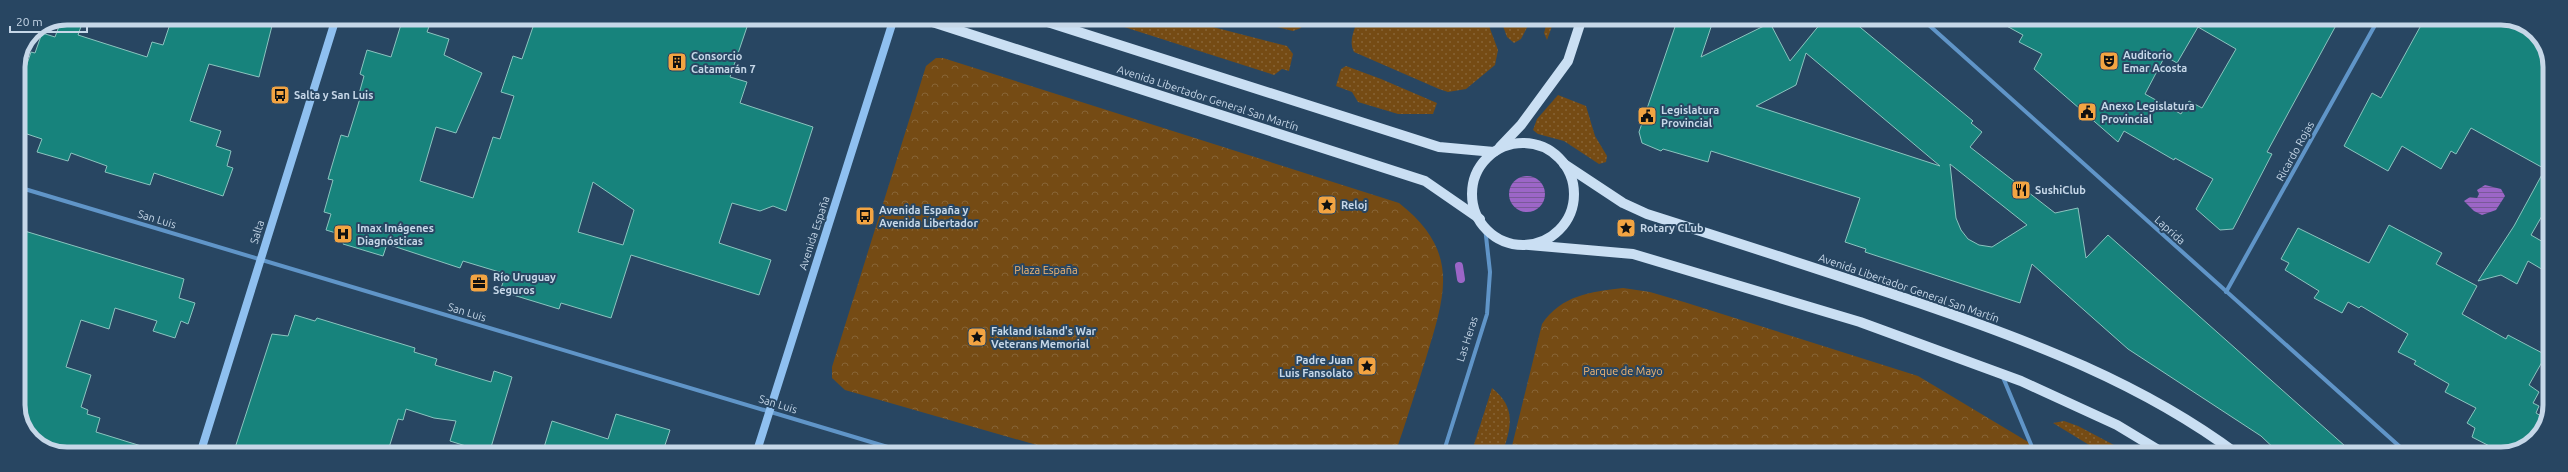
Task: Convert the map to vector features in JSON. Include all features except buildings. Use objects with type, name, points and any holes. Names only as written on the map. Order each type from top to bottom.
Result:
[{"type":"main road","name":"Salta","points":[[202,447],[334,25]]},
{"type":"main road","name":"Avenida España","points":[[758,447],[892,25]]},
{"type":"main road","name":"Avenida Libertador General San Martín","points":[[942,25],[1425,181],[1483,223]]},
{"type":"main road","points":[[1057,25],[1439,147],[1497,149],[1517,143],[1535,144],[1551,152],[1564,164],[1573,186],[1574,197],[1570,215],[1560,229],[1546,240],[1529,245]]},
{"type":"main road","points":[[1580,25],[1568,61],[1521,125],[1497,149],[1476,174],[1472,191],[1474,209],[1483,223],[1495,236],[1512,244],[1633,254],[1860,322],[2001,373],[2098,416],[2153,447]]},
{"type":"main road","name":"Avenida Libertador General San Martín","points":[[1564,164],[1613,197],[1640,211],[1900,296],[2046,349],[2143,394],[2226,447]]},
{"type":"street","name":"Laprida","points":[[1929,25],[2400,447]]},
{"type":"street","name":"Ricardo Rojas","points":[[2226,292],[2375,25]]},
{"type":"street","name":"San Luis","points":[[25,189],[888,447]]},
{"type":"street","name":"Las Heras","points":[[1445,447],[1487,314],[1490,272],[1483,223]]},
{"type":"street","points":[[2001,373],[2032,447]]},
{"type":"green space","points":[[1118,25],[1205,25],[1287,46],[1293,54],[1289,71],[1282,69],[1274,75]]},
{"type":"green space","points":[[1269,25],[1302,25],[1301,28],[1293,31]]},
{"type":"green space","points":[[1356,25],[1489,25],[1498,50],[1495,65],[1466,89],[1448,92],[1354,52],[1352,48],[1352,39]]},
{"type":"green space","points":[[1503,25],[1528,25],[1521,39],[1514,43],[1507,37]]},
{"type":"green space","points":[[1546,25],[1552,25],[1547,40],[1544,33]]},
{"type":"green space","name":"Plaza España","points":[[936,58],[943,58],[1399,203],[1418,221],[1432,238],[1440,256],[1443,274],[1439,313],[1397,447],[1044,447],[845,390],[832,378],[832,367],[926,66]]},
{"type":"green space","points":[[1346,66],[1437,103],[1433,114],[1398,114],[1358,102],[1352,92],[1336,86],[1341,69]]},
{"type":"green space","points":[[1558,95],[1586,106],[1595,136],[1607,156],[1606,162],[1599,164],[1564,141],[1538,134],[1533,130],[1537,119]]},
{"type":"green space","name":"Parque de Mayo","points":[[1623,288],[1650,292],[1918,376],[2036,447],[1512,447],[1542,324],[1550,314],[1568,301],[1599,291]]},
{"type":"green space","points":[[1492,388],[1500,396],[1509,411],[1510,419],[1508,436],[1504,447],[1473,447]]},
{"type":"green space","points":[[2064,421],[2078,426],[2118,447],[2092,447],[2053,423]]},
{"type":"shaded area","points":[[1531,176],[1540,181],[1544,187],[1544,201],[1540,207],[1531,212],[1523,212],[1514,207],[1510,201],[1509,190],[1514,181],[1520,177]]},
{"type":"shaded area","points":[[2485,185],[2501,189],[2505,196],[2496,210],[2482,215],[2474,211],[2464,201],[2470,197],[2477,198],[2479,194],[2477,190]]},
{"type":"waterway","points":[[1459,266],[1461,279]]},
{"type":"place","name":"Auditorio Emar Acosta","points":[[2109,61]]},
{"type":"place","name":"Consorcio Catamarán 7","points":[[677,62]]},
{"type":"place","name":"Salta y San Luis","points":[[280,95]]},
{"type":"place","name":"Anexo Legislatura Provincial","points":[[2087,112]]},
{"type":"place","name":"Legislatura Provincial","points":[[1647,116]]},
{"type":"place","name":"SushiClub","points":[[2021,190]]},
{"type":"place","name":"Reloj","points":[[1327,205]]},
{"type":"place","name":"Avenida España y Avenida Libertador","points":[[865,216]]},
{"type":"place","name":"Rotary CLub","points":[[1626,228]]},
{"type":"place","name":"Imax Imágenes Diagnósticas","points":[[343,234]]},
{"type":"place","name":"Río Uruguay Seguros","points":[[479,283]]},
{"type":"place","name":"Fakland Island's War Veterans Memorial","points":[[977,337]]},
{"type":"place","name":"Padre Juan Luis Fansolato","points":[[1367,366]]}]
